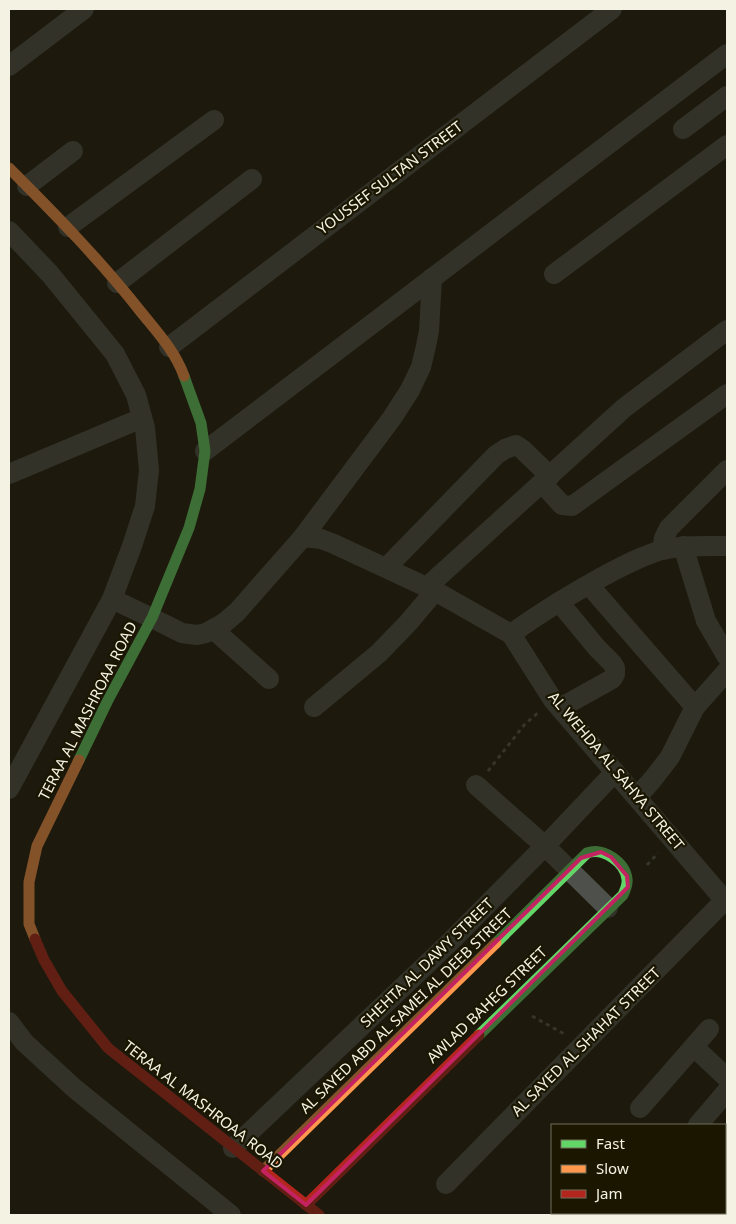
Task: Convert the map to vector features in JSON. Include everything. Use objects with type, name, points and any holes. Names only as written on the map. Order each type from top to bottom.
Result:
[{"type":"street","points":[[9,66],[84,9]]},
{"type":"street","name":"YOUSSEF SULTAN STREET","points":[[169,347],[612,9]]},
{"type":"street","points":[[205,450],[727,54]]},
{"type":"street","points":[[683,129],[727,96]]},
{"type":"street","points":[[68,227],[214,120]]},
{"type":"street","points":[[554,274],[727,145]]},
{"type":"street","points":[[27,186],[73,151]]},
{"type":"street","name":"TERAA AL MASHROAA ROAD","points":[[9,168],[68,227],[169,347],[180,365],[194,401],[201,423],[205,450],[200,489],[189,528],[37,846],[29,882],[30,924],[44,960],[62,991],[108,1048],[320,1215]]},
{"type":"street","points":[[117,283],[252,180]]},
{"type":"street","points":[[9,230],[50,274],[115,354],[136,394],[145,428],[149,470],[146,506],[116,601],[9,789]]},
{"type":"street","points":[[116,601],[148,615],[182,634],[197,636],[224,623],[245,604],[303,537],[392,418],[410,390],[421,367],[429,331],[432,278]]},
{"type":"street","points":[[314,707],[379,653],[431,589],[546,479],[624,408],[727,330]]},
{"type":"street","points":[[386,568],[496,455],[506,449],[516,445],[522,449],[546,479],[562,505],[572,506],[727,394]]},
{"type":"street","points":[[9,474],[142,418]]},
{"type":"street","points":[[662,550],[664,538],[669,528],[727,470]]},
{"type":"street","points":[[303,537],[321,539],[386,568],[431,589],[511,634],[588,584],[625,564],[662,550],[682,546],[727,546]]},
{"type":"street","points":[[682,546],[706,621],[727,657]]},
{"type":"street","points":[[588,584],[695,707]]},
{"type":"street","points":[[557,704],[612,679],[615,674],[615,668],[612,663],[559,602]]},
{"type":"street","points":[[213,629],[269,679]]},
{"type":"street","name":"AL WEHDA AL SAHYA STREET","points":[[511,634],[557,704],[726,902]]},
{"type":"street","points":[[637,797],[670,757],[695,707],[727,671]]},
{"type":"street","name":"SHEHTA AL DAWY STREET","points":[[233,1148],[443,949],[545,846],[614,772]]},
{"type":"street","points":[[476,785],[545,846],[608,908]]},
{"type":"street","name":"AWLAD BAHEG STREET","points":[[306,1205],[628,887],[627,876],[619,865],[611,857],[601,852],[589,853],[581,858],[570,871]]},
{"type":"street","name":"AL SAYED ABD AL SAMEI AL DEEB STREET","points":[[263,1171],[570,871]]},
{"type":"street","name":"AL SAYED AL SHAHAT STREET","points":[[446,1184],[726,902]]},
{"type":"street","points":[[9,1022],[24,1042],[74,1088],[231,1215]]},
{"type":"street","points":[[640,1108],[709,1029]]},
{"type":"street","points":[[694,1047],[727,1078]]},
{"type":"street","points":[[699,1124],[727,1091]]},
{"type":"path","points":[[476,785],[525,724],[557,704]]},
{"type":"path","points":[[510,1004],[566,1035],[580,1048]]},
{"type":"highlighted area","points":[[601,852],[611,857],[627,876],[628,887],[306,1205],[263,1171],[581,858]]},
{"type":"traffic: fast","points":[[79,760],[107,702],[152,618],[189,528],[200,489],[205,451],[201,423],[184,376]]},
{"type":"traffic: fast","points":[[479,1035],[623,895],[627,881],[622,867],[606,854],[600,852],[587,853],[496,943]]},
{"type":"traffic: slow","points":[[9,168],[77,238],[126,293],[165,342],[176,358],[184,376]]},
{"type":"traffic: slow","points":[[35,939],[29,924],[29,882],[37,846],[79,760]]},
{"type":"traffic: slow","points":[[263,1171],[496,943]]},
{"type":"traffic: jam","points":[[35,939],[44,960],[62,991],[108,1048],[319,1215]]},
{"type":"traffic: jam","points":[[306,1205],[479,1035]]}]
